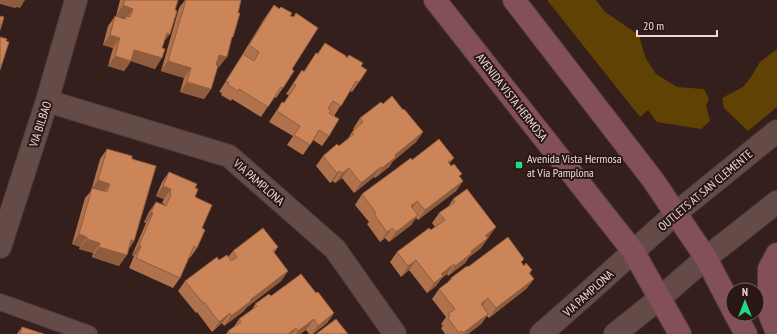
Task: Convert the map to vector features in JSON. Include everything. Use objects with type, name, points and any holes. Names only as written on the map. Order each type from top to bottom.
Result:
[{"type":"main road","name":"AVENIDA VISTA HERMOSA","points":[[436,0],[633,251],[680,334]]},
{"type":"main road","points":[[514,0],[653,180],[706,258],[725,295]]},
{"type":"main road","points":[[777,254],[769,270],[769,313],[777,333]]},
{"type":"main road","points":[[739,322],[746,334]]},
{"type":"street","name":"VIA BILBAO","points":[[0,247],[47,101],[76,0]]},
{"type":"street","name":"VIA PAMPLONA","points":[[47,101],[229,156],[335,249],[395,334]]},
{"type":"street","name":"OUTLETS AT SAN CLEMENTE","points":[[633,251],[676,213],[777,131]]},
{"type":"street","points":[[615,334],[660,298],[706,258],[777,202]]},
{"type":"street","name":"VIA PAMPLONA","points":[[541,334],[584,297],[633,251]]},
{"type":"lane","points":[[0,302],[89,334]]},
{"type":"shaded area","points":[[547,0],[596,0],[605,12],[639,35],[645,57],[656,74],[677,87],[704,89],[709,99],[706,106],[710,121],[701,129],[657,122],[648,110],[640,117]]},
{"type":"shaded area","points":[[777,49],[777,107],[748,131],[724,108],[722,98],[743,87],[760,62]]},
{"type":"building","points":[[125,0],[178,0],[175,10],[177,11],[170,34],[167,33],[162,48],[165,49],[162,58],[134,50],[131,61],[115,56],[120,38],[110,35],[115,16],[125,19],[127,16],[130,17],[133,9],[123,5]]},
{"type":"building","points":[[186,0],[241,0],[238,13],[240,13],[227,57],[219,55],[216,65],[218,66],[211,89],[187,82],[191,68],[168,61]]},
{"type":"building","points":[[274,5],[279,9],[281,7],[292,13],[290,16],[294,17],[296,13],[318,28],[292,69],[294,71],[268,107],[239,89],[238,91],[228,85],[229,83],[226,81],[243,54],[254,61],[259,52],[249,45]]},
{"type":"building","points":[[0,16],[4,17],[0,30]]},
{"type":"building","points":[[0,37],[7,39],[6,41],[9,42],[0,70]]},
{"type":"building","points":[[325,43],[347,58],[349,55],[363,63],[361,66],[367,70],[359,82],[356,81],[341,106],[333,101],[328,108],[331,110],[329,113],[339,119],[329,136],[319,130],[310,145],[294,135],[300,126],[277,111],[282,102],[284,103],[296,85],[293,84],[302,70],[304,72],[316,53],[318,54]]},
{"type":"building","points":[[392,96],[423,132],[395,155],[396,157],[361,183],[349,168],[342,173],[340,171],[337,173],[323,156],[337,144],[339,146],[354,134],[352,132],[363,122],[360,118],[381,102],[383,104]]},
{"type":"building","points":[[439,139],[454,158],[448,162],[451,166],[454,164],[462,174],[459,176],[463,181],[425,210],[417,201],[411,206],[418,215],[396,232],[392,228],[387,232],[374,214],[376,213],[362,194],[411,158],[412,160]]},
{"type":"building","points":[[107,149],[132,156],[132,159],[156,166],[134,241],[131,240],[127,255],[99,247],[100,243],[87,239],[87,237],[79,234],[92,188],[107,192],[110,184],[98,180]]},
{"type":"building","points":[[169,172],[197,184],[195,188],[198,189],[195,197],[212,205],[202,228],[205,230],[197,248],[194,246],[180,278],[136,258],[141,246],[139,245],[153,213],[151,212],[156,202],[166,206],[171,194],[171,189],[163,186]]},
{"type":"building","points":[[467,189],[496,227],[485,236],[488,238],[471,251],[472,253],[455,266],[454,264],[441,274],[443,276],[434,283],[416,260],[408,266],[397,252],[429,228],[431,230],[445,220],[439,213],[455,202],[453,199]]},
{"type":"building","points":[[263,228],[278,247],[273,251],[288,271],[231,316],[230,313],[219,322],[204,302],[203,303],[185,281],[217,257],[219,260],[227,255],[231,261],[237,257],[233,251]]},
{"type":"building","points":[[508,237],[524,259],[521,262],[524,266],[526,263],[532,270],[529,273],[534,279],[496,308],[488,298],[481,304],[488,314],[463,333],[462,331],[459,333],[448,318],[450,316],[448,314],[455,309],[439,289],[452,279],[451,278]]},
{"type":"building","points":[[301,274],[316,293],[318,292],[334,313],[318,326],[314,319],[298,331],[296,328],[288,334],[230,334],[228,331],[241,322],[239,319],[257,306],[255,304],[269,294],[271,296]]},
{"type":"building","points":[[336,319],[348,334],[316,334]]},
{"type":"building","points":[[22,327],[44,334],[20,334]]},
{"type":"place","name":"Avenida Vista Hermosa at Via Pamplona","points":[[519,165]]}]
